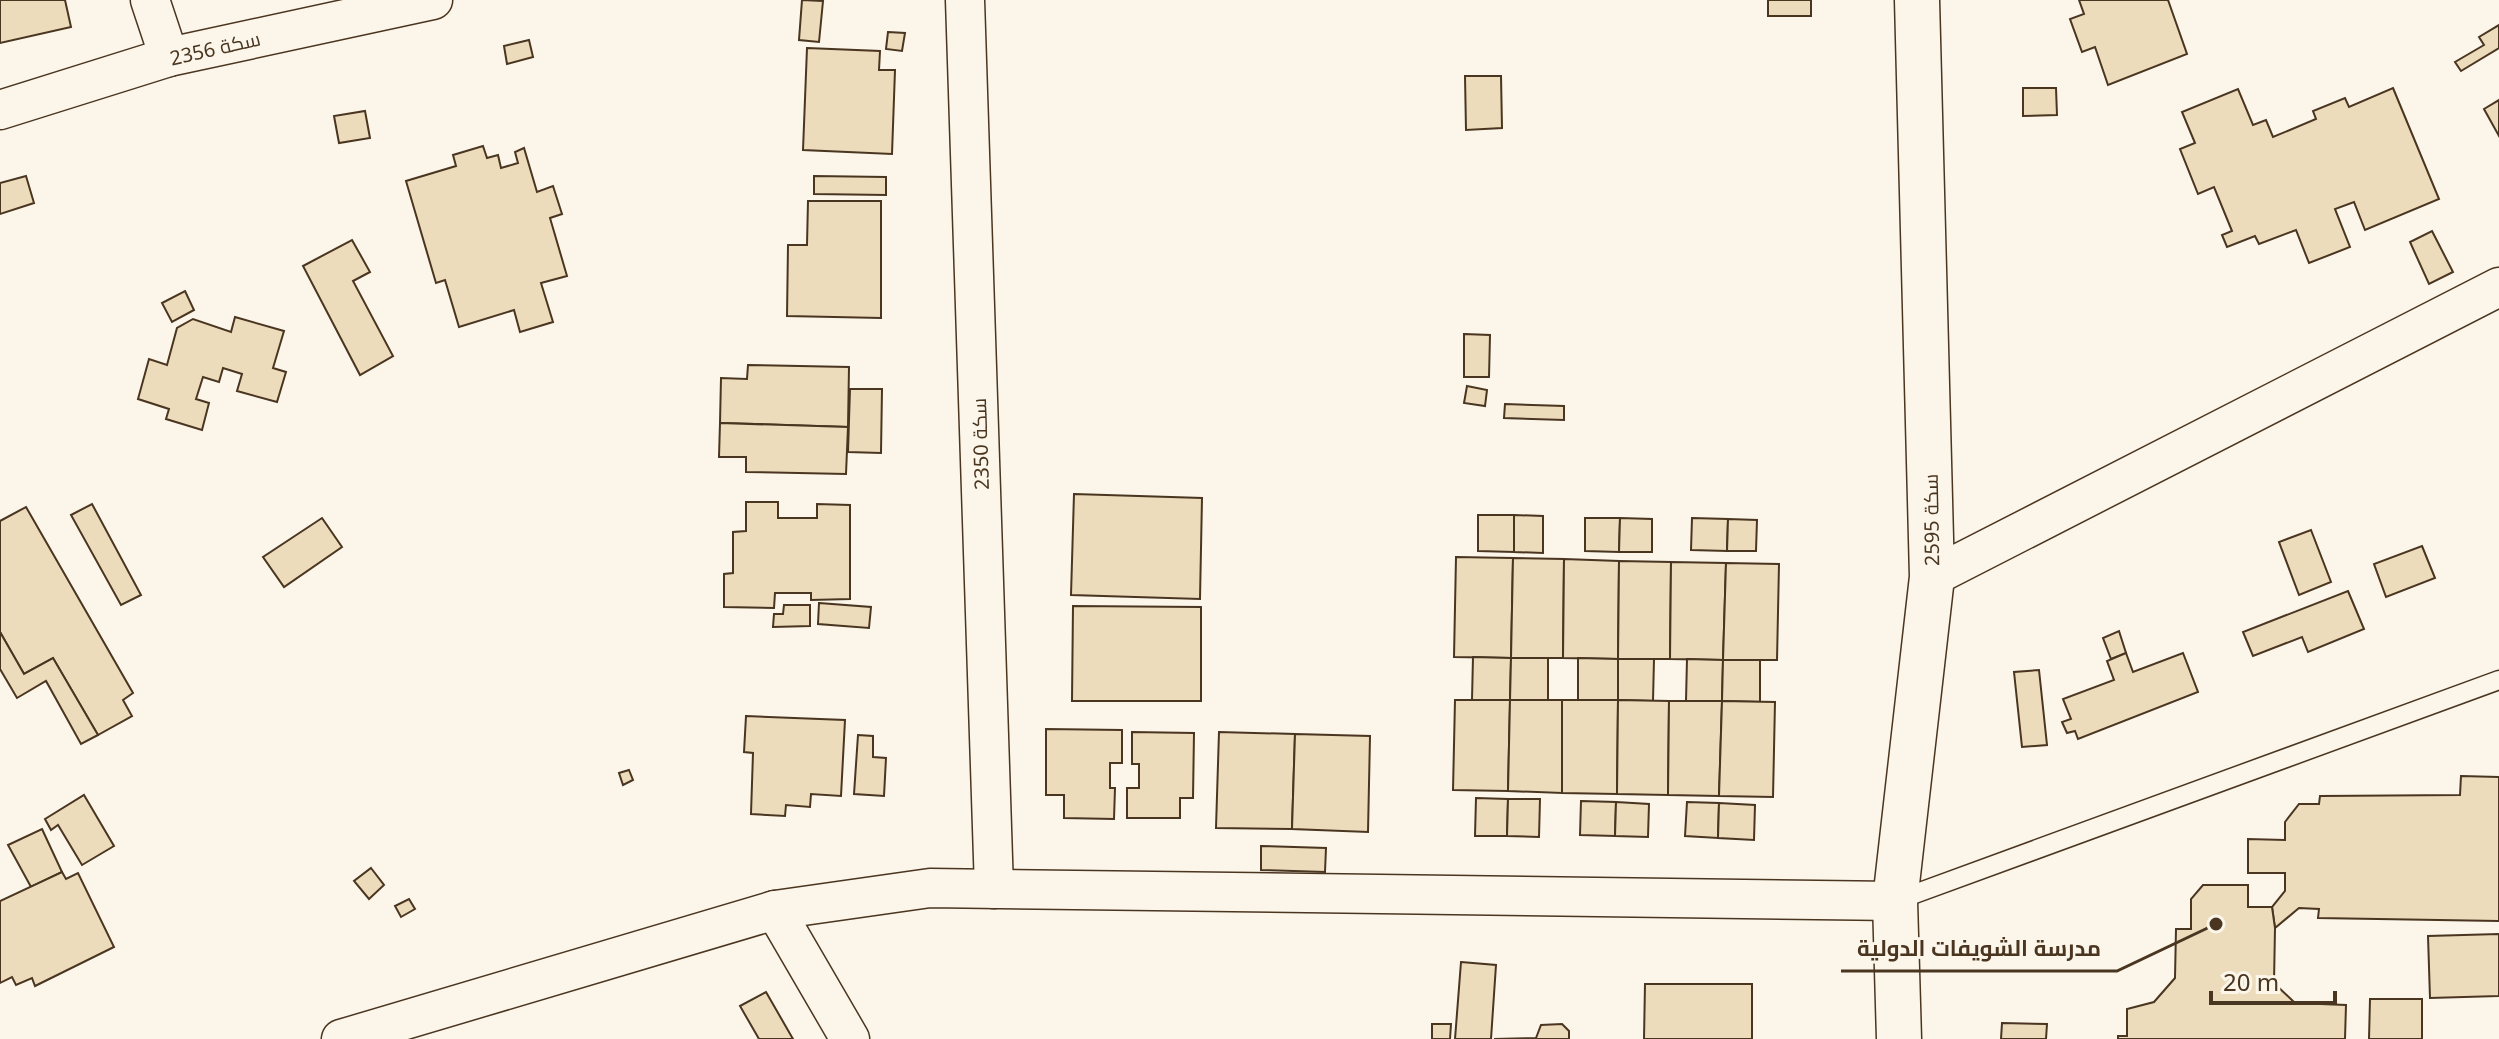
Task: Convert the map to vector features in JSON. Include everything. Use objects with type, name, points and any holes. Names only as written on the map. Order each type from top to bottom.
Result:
[{"type":"street","points":[[150,0],[169,57]]},
{"type":"street","name":"سكة 2356","points":[[0,110],[169,57],[433,0]]},
{"type":"street","name":"سكة 2350","points":[[965,0],[994,889]]},
{"type":"street","name":"سكة 2595","points":[[1899,1039],[1895,901],[1932,577],[1917,0]]},
{"type":"street","points":[[1932,577],[2499,287]]},
{"type":"street","points":[[341,1039],[775,910],[930,888],[1895,901]]},
{"type":"street","points":[[775,910],[850,1039]]},
{"type":"lane","points":[[1895,901],[2499,680]]},
{"type":"building","points":[[0,0],[65,0],[71,27],[0,43]]},
{"type":"building","points":[[802,0],[823,1],[819,42],[799,40]]},
{"type":"building","points":[[1768,0],[1811,0],[1811,16],[1768,16]]},
{"type":"building","points":[[2079,0],[2168,0],[2187,54],[2108,85],[2095,47],[2082,52],[2070,19],[2084,14]]},
{"type":"building","points":[[2499,25],[2499,48],[2461,71],[2455,62],[2484,45],[2479,37]]},
{"type":"building","points":[[888,32],[905,33],[902,51],[886,49]]},
{"type":"building","points":[[529,40],[533,57],[507,64],[504,46]]},
{"type":"building","points":[[807,48],[880,51],[879,70],[895,70],[892,154],[803,150]]},
{"type":"building","points":[[1465,76],[1501,76],[1502,128],[1466,130]]},
{"type":"building","points":[[2023,88],[2056,88],[2057,115],[2023,116]]},
{"type":"building","points":[[2393,88],[2439,199],[2365,230],[2354,202],[2335,209],[2350,247],[2309,263],[2296,230],[2259,244],[2255,236],[2227,247],[2222,235],[2232,231],[2214,187],[2198,194],[2180,149],[2195,143],[2182,112],[2238,89],[2253,125],[2266,120],[2273,137],[2316,119],[2313,111],[2345,98],[2349,107]]},
{"type":"building","points":[[2499,100],[2499,136],[2484,109]]},
{"type":"building","points":[[365,111],[370,138],[339,143],[334,116]]},
{"type":"building","points":[[483,146],[487,158],[498,155],[501,168],[518,163],[515,152],[524,148],[537,192],[553,186],[562,214],[550,218],[567,276],[541,283],[553,322],[520,332],[514,310],[459,327],[445,280],[436,283],[406,181],[456,166],[453,155]]},
{"type":"building","points":[[26,176],[34,203],[0,214],[0,183]]},
{"type":"building","points":[[814,176],[886,177],[886,195],[814,194]]},
{"type":"building","points":[[808,201],[881,201],[881,318],[787,316],[788,245],[807,245]]},
{"type":"building","points":[[2432,231],[2453,272],[2429,284],[2410,242]]},
{"type":"building","points":[[352,240],[370,272],[353,281],[393,356],[360,375],[303,266]]},
{"type":"building","points":[[185,291],[194,310],[172,322],[162,303]]},
{"type":"building","points":[[235,317],[284,331],[273,368],[286,372],[277,402],[237,391],[242,374],[223,368],[219,382],[203,377],[196,399],[209,403],[202,430],[166,419],[169,409],[138,399],[149,359],[167,365],[177,328],[193,319],[231,332]]},
{"type":"building","points":[[1464,334],[1490,335],[1489,377],[1464,377]]},
{"type":"building","points":[[748,365],[849,367],[848,427],[720,423],[721,378],[747,379]]},
{"type":"building","points":[[1467,386],[1487,390],[1485,406],[1464,403]]},
{"type":"building","points":[[850,389],[882,389],[881,453],[848,452]]},
{"type":"building","points":[[1505,404],[1564,406],[1564,420],[1504,418]]},
{"type":"building","points":[[720,423],[848,427],[846,474],[746,472],[746,457],[719,457]]},
{"type":"building","points":[[1074,494],[1202,498],[1200,599],[1071,595]]},
{"type":"building","points":[[746,502],[778,502],[778,518],[817,518],[817,504],[850,505],[850,599],[811,600],[811,593],[775,593],[774,608],[724,607],[724,574],[733,573],[733,532],[746,531]]},
{"type":"building","points":[[92,504],[141,595],[121,605],[71,515]]},
{"type":"building","points":[[26,507],[133,693],[123,700],[132,716],[98,735],[53,658],[24,674],[0,632],[0,521]]},
{"type":"building","points":[[1478,515],[1514,515],[1514,552],[1478,551]]},
{"type":"building","points":[[1514,515],[1543,516],[1543,553],[1514,552]]},
{"type":"building","points":[[322,518],[342,547],[284,587],[263,557]]},
{"type":"building","points":[[1585,518],[1620,518],[1619,552],[1585,551]]},
{"type":"building","points":[[1620,518],[1652,519],[1652,552],[1619,552]]},
{"type":"building","points":[[1692,518],[1728,519],[1727,551],[1691,550]]},
{"type":"building","points":[[1728,519],[1757,520],[1756,551],[1727,551]]},
{"type":"building","points":[[2311,530],[2331,582],[2299,595],[2279,542]]},
{"type":"building","points":[[2422,546],[2435,578],[2386,597],[2374,564]]},
{"type":"building","points":[[1456,557],[1513,558],[1511,658],[1454,657]]},
{"type":"building","points":[[1513,558],[1564,559],[1563,658],[1511,658]]},
{"type":"building","points":[[1564,559],[1619,561],[1618,659],[1563,658]]},
{"type":"building","points":[[1619,561],[1671,562],[1670,659],[1618,659]]},
{"type":"building","points":[[1671,562],[1726,563],[1723,660],[1670,659]]},
{"type":"building","points":[[1726,563],[1779,564],[1777,660],[1723,660]]},
{"type":"building","points":[[2348,591],[2364,629],[2308,652],[2302,637],[2253,656],[2243,632]]},
{"type":"building","points":[[819,603],[871,607],[869,628],[818,624]]},
{"type":"building","points":[[784,605],[810,605],[810,626],[773,627],[774,614],[783,614]]},
{"type":"building","points":[[1073,606],[1201,607],[1201,701],[1072,701]]},
{"type":"building","points":[[2119,631],[2126,653],[2111,659],[2103,638]]},
{"type":"building","points":[[0,632],[24,674],[53,658],[98,735],[81,744],[46,681],[17,698],[0,669]]},
{"type":"building","points":[[2126,653],[2133,672],[2183,653],[2198,692],[2078,739],[2075,731],[2067,733],[2062,722],[2071,719],[2063,699],[2114,680],[2107,661]]},
{"type":"building","points":[[1473,657],[1511,658],[1510,700],[1472,700]]},
{"type":"building","points":[[1511,658],[1548,658],[1548,700],[1510,700]]},
{"type":"building","points":[[1578,658],[1618,659],[1618,700],[1578,700]]},
{"type":"building","points":[[1618,659],[1654,659],[1653,701],[1618,700]]},
{"type":"building","points":[[1687,659],[1723,660],[1722,701],[1686,701]]},
{"type":"building","points":[[1723,660],[1760,660],[1760,702],[1722,701]]},
{"type":"building","points":[[2039,670],[2047,745],[2022,747],[2014,672]]},
{"type":"building","points":[[1455,700],[1510,700],[1508,791],[1453,790]]},
{"type":"building","points":[[1510,700],[1562,700],[1562,793],[1508,791]]},
{"type":"building","points":[[1562,700],[1618,700],[1617,794],[1562,793]]},
{"type":"building","points":[[1618,700],[1669,701],[1668,795],[1617,794]]},
{"type":"building","points":[[1669,701],[1722,701],[1719,796],[1668,795]]},
{"type":"building","points":[[1722,701],[1775,702],[1773,797],[1719,796]]},
{"type":"building","points":[[746,716],[845,720],[841,796],[811,794],[810,807],[786,805],[785,816],[751,814],[753,753],[744,752]]},
{"type":"building","points":[[1046,729],[1122,730],[1122,763],[1110,763],[1110,788],[1115,788],[1114,819],[1064,818],[1064,795],[1046,795]]},
{"type":"building","points":[[1132,732],[1194,733],[1193,798],[1180,798],[1180,818],[1127,818],[1127,788],[1139,788],[1139,764],[1132,764]]},
{"type":"building","points":[[1219,732],[1295,734],[1292,829],[1216,828]]},
{"type":"building","points":[[1295,734],[1370,736],[1368,832],[1292,829]]},
{"type":"building","points":[[858,735],[873,736],[873,757],[886,758],[884,796],[854,794]]},
{"type":"building","points":[[629,770],[633,780],[623,785],[619,773]]},
{"type":"building","points":[[2461,776],[2499,777],[2499,921],[2318,918],[2319,909],[2299,908],[2275,928],[2272,907],[2285,891],[2285,873],[2248,873],[2248,839],[2285,840],[2285,822],[2299,804],[2319,804],[2320,796],[2460,795]]},
{"type":"building","points":[[84,795],[114,846],[82,865],[58,825],[51,830],[45,819]]},
{"type":"building","points":[[1476,798],[1508,799],[1507,836],[1475,836]]},
{"type":"building","points":[[1508,799],[1540,799],[1539,837],[1507,836]]},
{"type":"building","points":[[1581,801],[1616,802],[1615,836],[1580,835]]},
{"type":"building","points":[[1616,802],[1649,804],[1648,837],[1615,836]]},
{"type":"building","points":[[1687,802],[1719,803],[1718,838],[1685,836]]},
{"type":"building","points":[[1719,803],[1755,805],[1754,840],[1718,838]]},
{"type":"building","points":[[42,829],[62,872],[31,887],[8,845]]},
{"type":"building","points":[[1261,846],[1326,848],[1325,872],[1261,870]]},
{"type":"building","points":[[371,868],[384,885],[369,899],[354,881]]},
{"type":"building","points":[[62,872],[66,879],[78,873],[114,947],[35,986],[32,978],[16,985],[12,977],[0,983],[0,901]]},
{"type":"building","points":[[2203,885],[2248,885],[2248,907],[2272,907],[2275,928],[2274,983],[2295,1003],[2346,1005],[2345,1039],[2118,1039],[2118,1036],[2127,1036],[2127,1009],[2154,1002],[2175,978],[2176,929],[2191,929],[2191,899]]},
{"type":"building","points":[[409,899],[415,909],[401,917],[395,906]]},
{"type":"building","points":[[2499,934],[2499,996],[2430,998],[2428,936]]},
{"type":"building","points":[[1461,962],[1496,965],[1491,1039],[1455,1039]]},
{"type":"building","points":[[1645,984],[1752,984],[1752,1039],[1644,1039]]},
{"type":"building","points":[[766,992],[793,1039],[759,1039],[740,1006]]},
{"type":"building","points":[[2370,999],[2422,999],[2422,1039],[2369,1039]]},
{"type":"building","points":[[2002,1023],[2047,1024],[2046,1039],[2001,1039]]},
{"type":"building","points":[[1432,1024],[1451,1024],[1450,1039],[1432,1039]]},
{"type":"building","points":[[1562,1024],[1569,1031],[1569,1039],[1494,1039],[1536,1038],[1541,1025]]},
{"type":"place","name":"مدرسة الشويفات الدولية","points":[[2216,924]]}]
